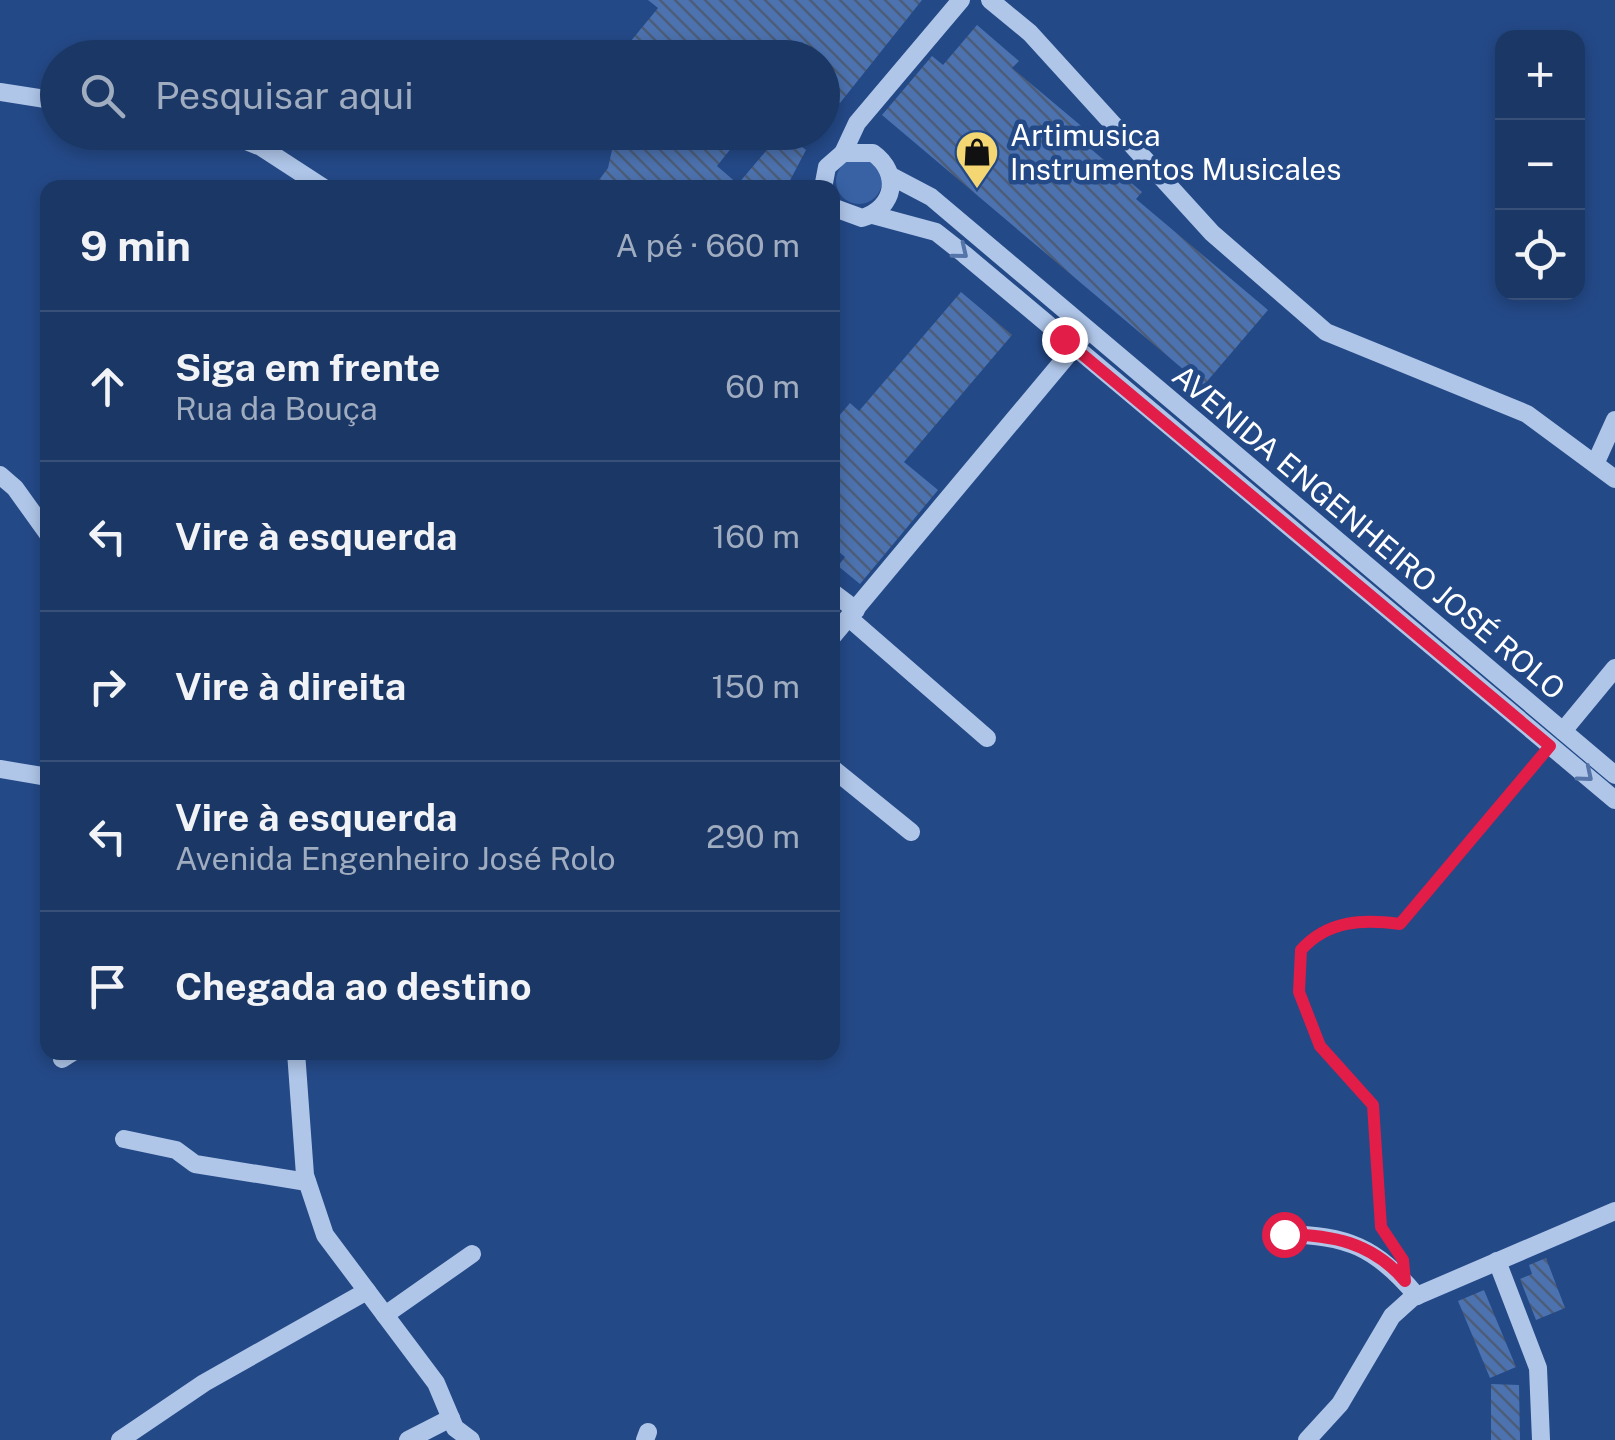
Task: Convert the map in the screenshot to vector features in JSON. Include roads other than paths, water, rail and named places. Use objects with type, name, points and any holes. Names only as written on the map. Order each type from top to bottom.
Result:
[{"type":"street","points":[[825,180],[827,167],[843,152],[857,123],[961,0]]},
{"type":"street","points":[[990,0],[1030,33],[1212,233],[1326,332],[1527,414],[1615,479]]},
{"type":"street","points":[[0,92],[40,98]]},
{"type":"street","points":[[266,150],[312,180]]},
{"type":"street","name":"AVENIDA ENGENHEIRO JOSÉ ROLO","points":[[843,152],[873,153],[892,176],[931,197],[1615,775]]},
{"type":"street","points":[[873,215],[889,199],[892,176]]},
{"type":"street","name":"AVENIDA ENGENHEIRO JOSÉ ROLO","points":[[840,211],[852,218],[873,215],[936,232],[1615,800]]},
{"type":"street","points":[[840,628],[1088,332]]},
{"type":"street","points":[[1596,462],[1615,420]]},
{"type":"street","points":[[0,475],[15,488],[40,523]]},
{"type":"street","points":[[840,601],[987,738]]},
{"type":"street","points":[[1563,730],[1615,668]]},
{"type":"street","points":[[0,769],[40,776]]},
{"type":"street","points":[[840,774],[911,832]]},
{"type":"street","points":[[297,1060],[308,1182],[325,1236],[436,1383],[451,1418],[472,1440]]},
{"type":"street","points":[[124,1138],[176,1150],[195,1164],[308,1182]]},
{"type":"street","points":[[1307,1440],[1340,1404],[1411,1288],[1497,1261],[1615,1211]]},
{"type":"street","points":[[1284,1234],[1330,1236],[1356,1244],[1391,1264],[1411,1288]]},
{"type":"street","points":[[385,1315],[472,1254]]},
{"type":"street","points":[[1497,1261],[1537,1363],[1541,1440]]},
{"type":"street","points":[[120,1440],[204,1383],[367,1291]]},
{"type":"street","points":[[408,1440],[451,1418]]},
{"type":"place","name":"Artimusica Instrumentos Musicales","points":[[977,190]]}]
